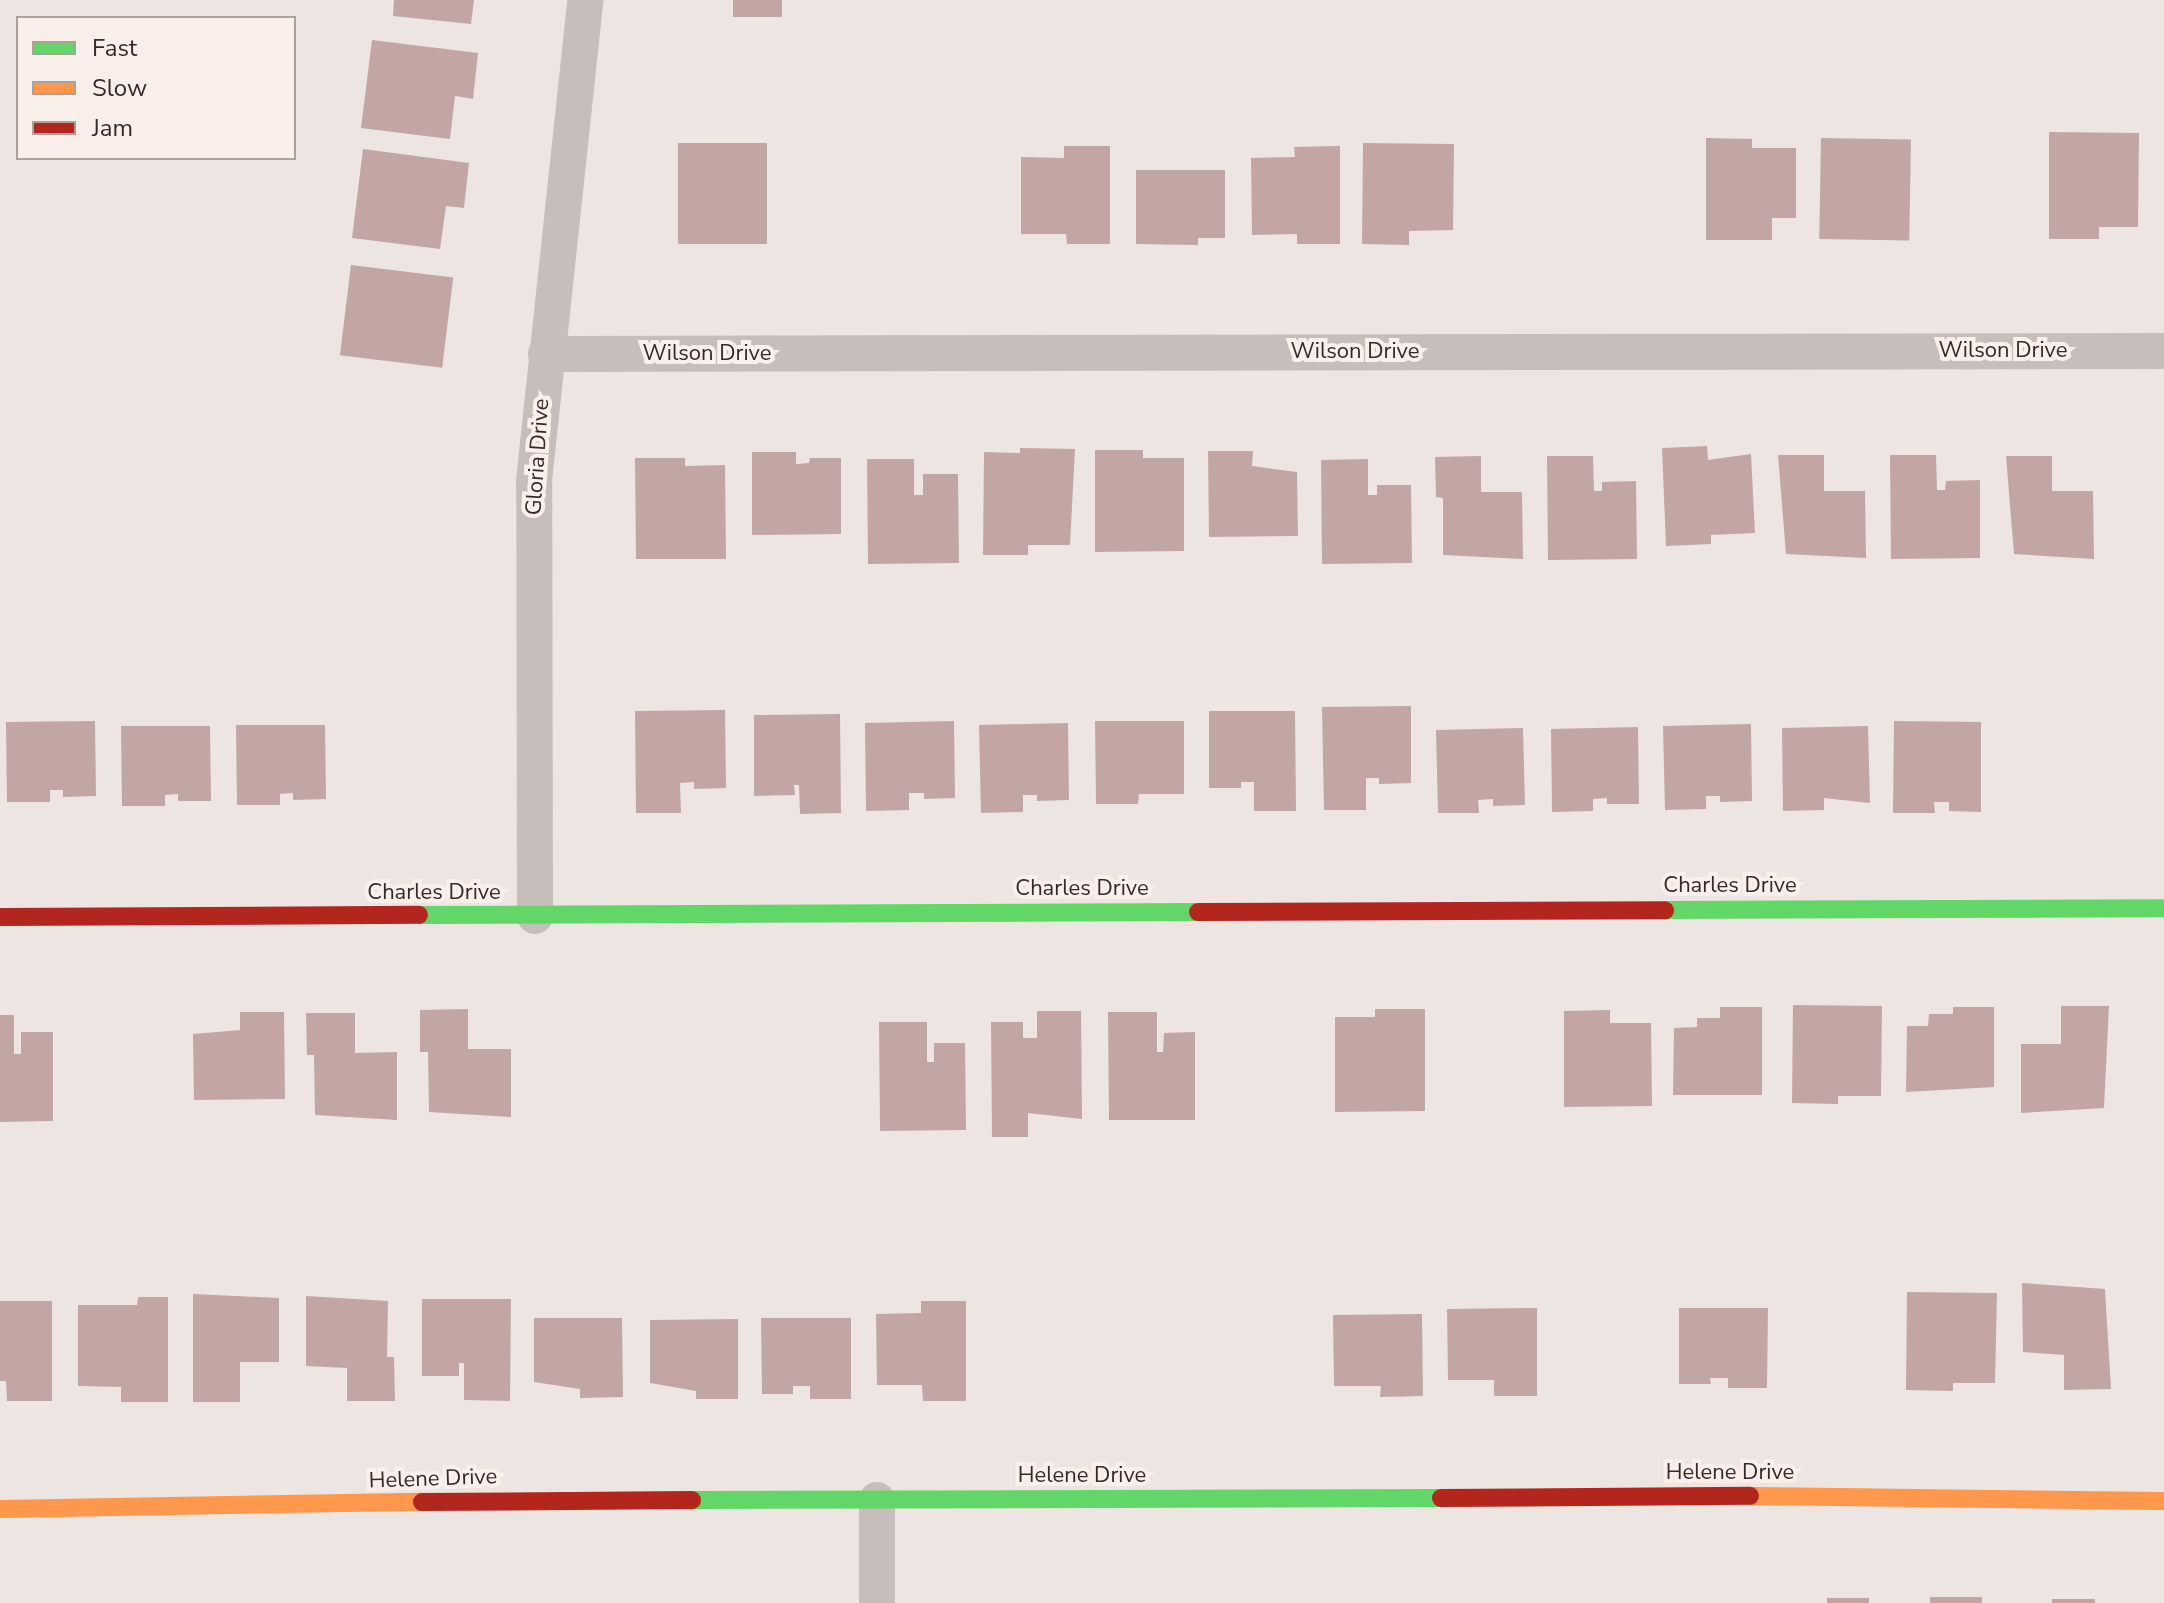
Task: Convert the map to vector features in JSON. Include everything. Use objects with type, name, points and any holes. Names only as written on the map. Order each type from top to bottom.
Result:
[{"type":"street","name":"Gloria Drive","points":[[535,916],[534,481],[585,0]]},
{"type":"street","name":"Wilson Drive","points":[[546,354],[2164,351]]},
{"type":"street","name":"Charles Drive","points":[[0,917],[2164,908]]},
{"type":"street","name":"Helene Drive","points":[[0,1509],[877,1500],[1859,1496],[2164,1501]]},
{"type":"street","points":[[877,1500],[877,1603]]},
{"type":"building","points":[[394,0],[474,0],[471,24],[393,16]]},
{"type":"building","points":[[733,0],[782,0],[782,17],[733,17]]},
{"type":"building","points":[[372,40],[478,53],[473,99],[455,96],[450,139],[361,128]]},
{"type":"building","points":[[2049,132],[2139,133],[2138,227],[2099,227],[2099,239],[2049,239]]},
{"type":"building","points":[[1706,138],[1752,139],[1752,148],[1796,148],[1796,218],[1772,218],[1772,240],[1706,240]]},
{"type":"building","points":[[1821,138],[1911,140],[1909,241],[1819,239]]},
{"type":"building","points":[[678,143],[767,143],[767,244],[678,244]]},
{"type":"building","points":[[1363,143],[1454,144],[1453,230],[1409,231],[1409,245],[1362,244]]},
{"type":"building","points":[[1064,146],[1110,146],[1110,244],[1067,244],[1066,234],[1021,234],[1021,157],[1064,158]]},
{"type":"building","points":[[1340,146],[1340,244],[1297,244],[1297,234],[1252,235],[1251,158],[1295,157],[1294,147]]},
{"type":"building","points":[[363,149],[469,163],[464,208],[446,206],[440,249],[352,238]]},
{"type":"building","points":[[1136,170],[1225,170],[1225,238],[1198,238],[1198,245],[1136,244]]},
{"type":"building","points":[[351,265],[453,278],[442,368],[340,355]]},
{"type":"building","points":[[1707,446],[1708,460],[1751,454],[1755,533],[1711,535],[1711,544],[1666,546],[1662,448]]},
{"type":"building","points":[[1020,448],[1075,449],[1070,545],[1028,545],[1028,555],[983,555],[984,452],[1020,453]]},
{"type":"building","points":[[1095,450],[1143,450],[1143,458],[1184,458],[1184,551],[1095,552]]},
{"type":"building","points":[[1208,451],[1253,451],[1252,466],[1297,472],[1298,536],[1209,537]]},
{"type":"building","points":[[752,452],[796,452],[796,464],[809,463],[810,458],[841,458],[841,534],[752,535]]},
{"type":"building","points":[[1778,455],[1824,455],[1824,491],[1865,491],[1866,558],[1786,554]]},
{"type":"building","points":[[1890,455],[1936,455],[1937,490],[1945,490],[1946,481],[1980,480],[1980,558],[1891,559]]},
{"type":"building","points":[[1481,456],[1481,492],[1522,492],[1523,559],[1443,555],[1443,498],[1436,497],[1435,457]]},
{"type":"building","points":[[1547,456],[1593,456],[1594,491],[1602,491],[1602,482],[1636,481],[1637,559],[1548,560]]},
{"type":"building","points":[[2006,456],[2052,456],[2052,491],[2093,491],[2094,559],[2014,554]]},
{"type":"building","points":[[635,458],[685,458],[685,466],[725,465],[726,559],[636,559]]},
{"type":"building","points":[[867,459],[914,459],[914,495],[923,495],[923,474],[958,474],[959,563],[868,564]]},
{"type":"building","points":[[1368,459],[1368,495],[1377,495],[1377,485],[1411,485],[1412,563],[1322,564],[1321,460]]},
{"type":"building","points":[[1411,706],[1411,783],[1379,784],[1379,778],[1366,778],[1366,810],[1324,810],[1322,707]]},
{"type":"building","points":[[725,710],[726,788],[694,789],[694,782],[680,783],[681,813],[636,813],[635,711]]},
{"type":"building","points":[[1209,711],[1295,711],[1296,811],[1254,811],[1254,782],[1241,782],[1241,788],[1209,788]]},
{"type":"building","points":[[840,714],[841,813],[800,814],[799,785],[794,785],[795,795],[754,796],[754,715]]},
{"type":"building","points":[[95,721],[96,796],[63,797],[63,790],[50,790],[50,802],[7,802],[6,722]]},
{"type":"building","points":[[954,721],[955,798],[924,799],[924,793],[909,793],[909,810],[866,811],[865,723]]},
{"type":"building","points":[[1095,721],[1184,721],[1184,794],[1139,794],[1138,804],[1096,804]]},
{"type":"building","points":[[1894,721],[1981,722],[1981,812],[1949,811],[1949,802],[1934,802],[1935,813],[1893,813]]},
{"type":"building","points":[[1068,723],[1069,800],[1037,801],[1037,795],[1023,795],[1023,812],[981,813],[979,725]]},
{"type":"building","points":[[1751,724],[1752,801],[1720,802],[1720,796],[1706,796],[1706,809],[1665,810],[1663,726]]},
{"type":"building","points":[[236,725],[325,725],[326,799],[293,800],[293,793],[280,794],[280,805],[237,805]]},
{"type":"building","points":[[121,726],[210,726],[211,801],[178,801],[178,794],[165,795],[165,806],[122,806]]},
{"type":"building","points":[[1868,726],[1870,803],[1824,798],[1824,810],[1783,811],[1782,728]]},
{"type":"building","points":[[1638,727],[1639,804],[1607,804],[1607,798],[1593,799],[1593,811],[1552,812],[1551,729]]},
{"type":"building","points":[[1523,728],[1525,805],[1493,806],[1493,799],[1478,800],[1479,813],[1438,813],[1436,730]]},
{"type":"building","points":[[1793,1005],[1882,1006],[1881,1096],[1838,1096],[1838,1104],[1792,1103]]},
{"type":"building","points":[[2061,1006],[2109,1006],[2104,1108],[2021,1113],[2021,1044],[2061,1044]]},
{"type":"building","points":[[1720,1007],[1762,1007],[1762,1095],[1673,1095],[1674,1028],[1697,1027],[1697,1018],[1720,1018]]},
{"type":"building","points":[[1953,1007],[1994,1007],[1994,1087],[1906,1092],[1907,1026],[1928,1026],[1929,1014],[1953,1014]]},
{"type":"building","points":[[468,1009],[468,1049],[511,1049],[511,1117],[429,1112],[428,1052],[420,1052],[420,1010]]},
{"type":"building","points":[[1375,1009],[1425,1009],[1425,1111],[1335,1112],[1335,1017],[1375,1017]]},
{"type":"building","points":[[1610,1010],[1610,1023],[1651,1023],[1652,1106],[1564,1107],[1564,1011]]},
{"type":"building","points":[[1037,1011],[1081,1011],[1082,1119],[1028,1113],[1028,1137],[992,1137],[991,1022],[1023,1022],[1023,1038],[1037,1038]]},
{"type":"building","points":[[240,1012],[284,1012],[285,1099],[194,1100],[193,1034],[240,1030]]},
{"type":"building","points":[[1108,1012],[1157,1012],[1157,1052],[1163,1052],[1164,1033],[1195,1032],[1195,1120],[1109,1120]]},
{"type":"building","points":[[306,1013],[355,1013],[355,1053],[397,1052],[397,1120],[315,1115],[314,1055],[307,1055]]},
{"type":"building","points":[[0,1015],[14,1015],[14,1054],[21,1054],[21,1032],[53,1032],[53,1121],[0,1122]]},
{"type":"building","points":[[879,1022],[927,1022],[927,1062],[934,1062],[934,1043],[965,1043],[966,1130],[880,1131]]},
{"type":"building","points":[[2022,1283],[2105,1289],[2111,1389],[2064,1390],[2064,1355],[2023,1352]]},
{"type":"building","points":[[1907,1292],[1997,1293],[1995,1383],[1953,1383],[1953,1391],[1906,1390]]},
{"type":"building","points":[[193,1294],[279,1298],[279,1362],[240,1362],[240,1402],[193,1402]]},
{"type":"building","points":[[306,1296],[388,1301],[387,1357],[394,1357],[395,1401],[347,1401],[347,1368],[306,1366]]},
{"type":"building","points":[[138,1297],[168,1297],[168,1402],[121,1402],[121,1387],[78,1386],[78,1305],[137,1305]]},
{"type":"building","points":[[422,1299],[511,1299],[510,1401],[464,1400],[464,1363],[459,1363],[459,1376],[422,1376]]},
{"type":"building","points":[[0,1301],[52,1301],[52,1401],[7,1401],[6,1381],[0,1381]]},
{"type":"building","points":[[921,1301],[966,1301],[966,1401],[923,1401],[922,1385],[877,1385],[876,1314],[921,1313]]},
{"type":"building","points":[[1537,1308],[1537,1396],[1494,1396],[1494,1380],[1448,1380],[1447,1309]]},
{"type":"building","points":[[1679,1308],[1768,1308],[1767,1388],[1728,1388],[1728,1378],[1710,1378],[1711,1384],[1679,1384]]},
{"type":"building","points":[[1422,1314],[1423,1396],[1380,1397],[1381,1386],[1334,1386],[1333,1315]]},
{"type":"building","points":[[534,1318],[622,1318],[623,1397],[580,1398],[580,1389],[534,1382]]},
{"type":"building","points":[[761,1318],[851,1318],[851,1399],[810,1399],[810,1386],[793,1386],[793,1394],[762,1394]]},
{"type":"building","points":[[738,1319],[738,1399],[696,1399],[696,1391],[650,1383],[650,1320]]},
{"type":"building","points":[[1930,1597],[1982,1597],[1982,1603],[1930,1603]]},
{"type":"building","points":[[1827,1598],[1869,1598],[1869,1603],[1827,1603]]},
{"type":"building","points":[[2052,1599],[2095,1599],[2095,1603],[2052,1603]]},
{"type":"traffic: fast","points":[[1665,910],[2164,908]]},
{"type":"traffic: fast","points":[[419,915],[1198,912]]},
{"type":"traffic: fast","points":[[692,1500],[1441,1498]]},
{"type":"traffic: slow","points":[[1750,1496],[2164,1501]]},
{"type":"traffic: slow","points":[[0,1509],[422,1502]]},
{"type":"traffic: jam","points":[[1198,912],[1665,910]]},
{"type":"traffic: jam","points":[[0,917],[419,915]]},
{"type":"traffic: jam","points":[[1441,1498],[1750,1496]]},
{"type":"traffic: jam","points":[[422,1502],[692,1500]]}]
